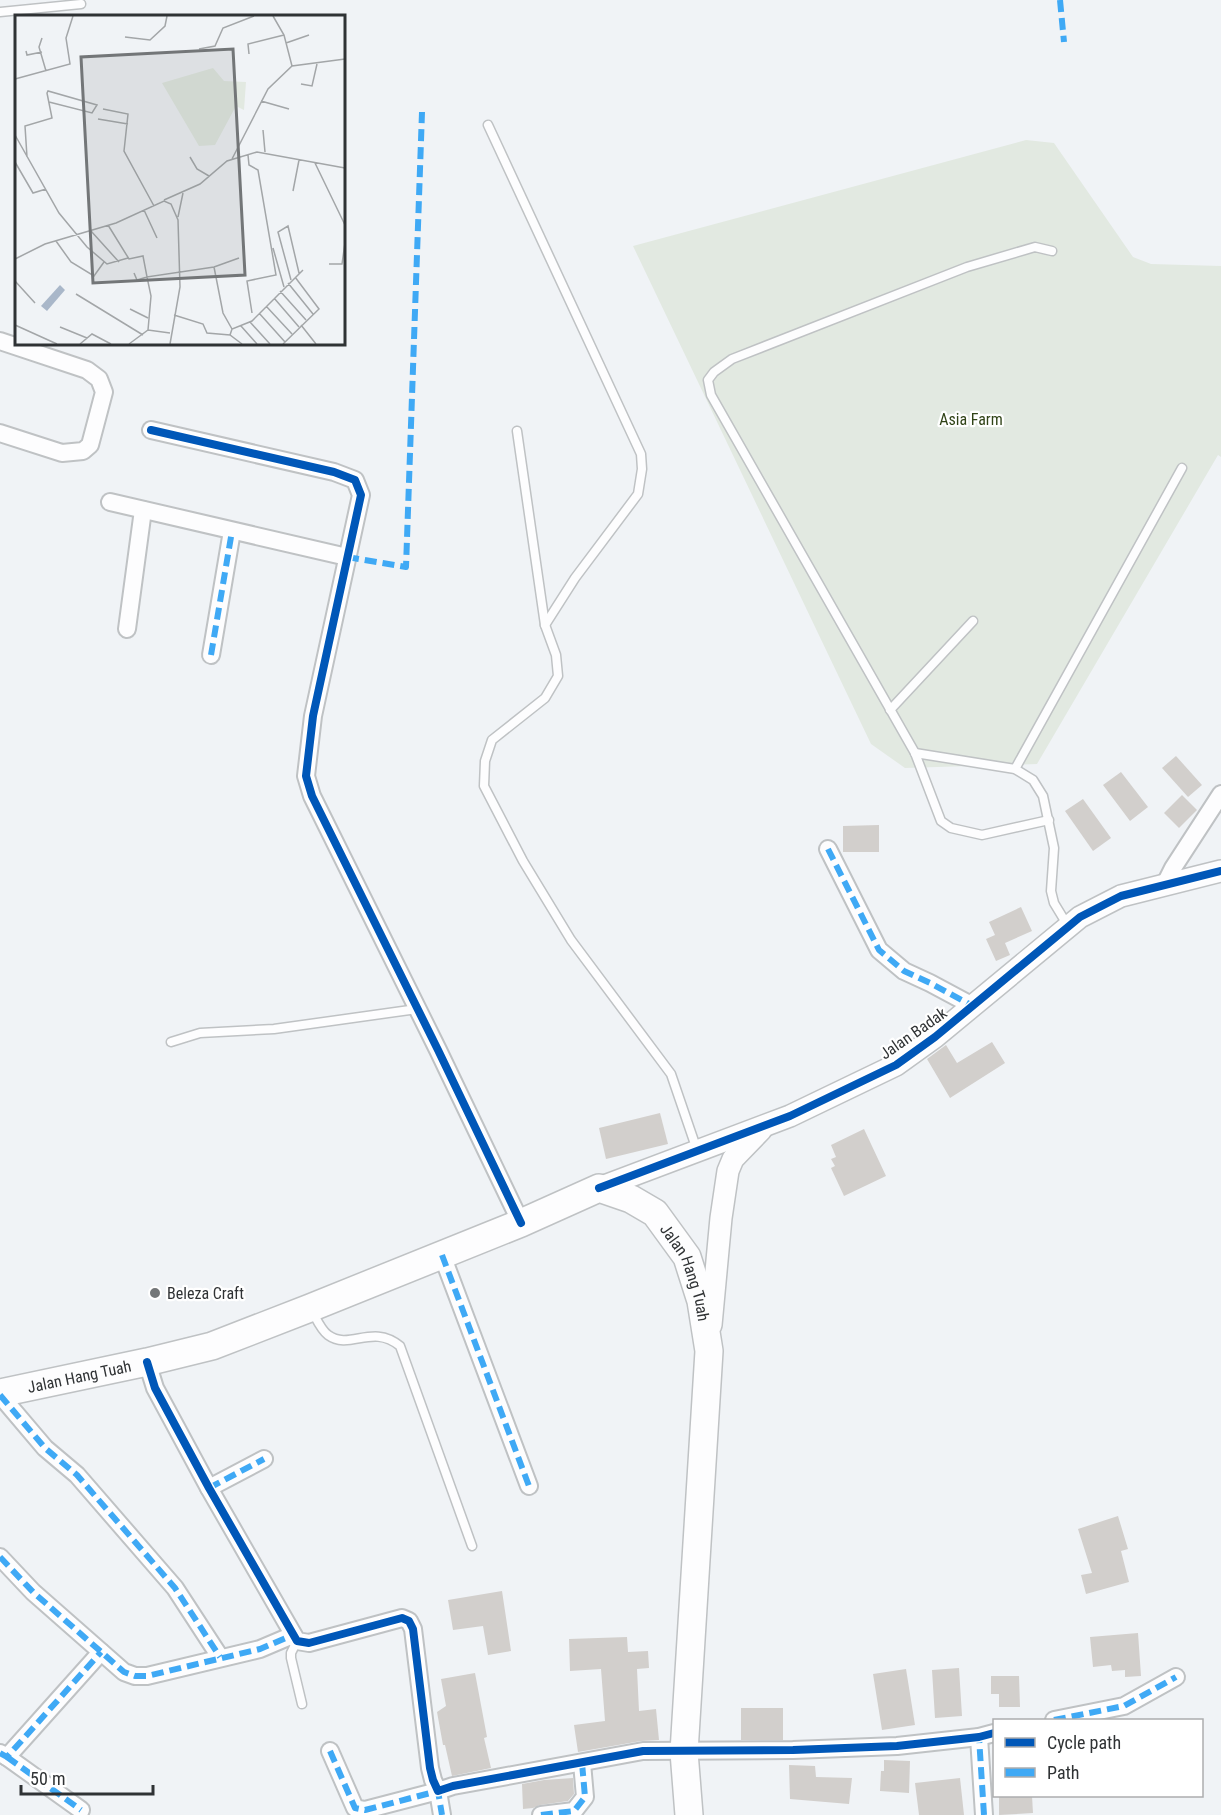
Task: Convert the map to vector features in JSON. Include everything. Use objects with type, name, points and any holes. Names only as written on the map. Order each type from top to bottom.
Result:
[{"type":"main road","name":"Jalan Hang Tuah","points":[[0,1394],[212,1346],[521,1223],[599,1188],[631,1198],[655,1213],[687,1257],[701,1302],[709,1351],[684,1752],[689,1815]]},
{"type":"street","points":[[0,341],[87,370],[99,379],[104,392],[90,445],[83,451],[62,453],[0,433]]},
{"type":"street","points":[[151,430],[334,472],[355,480],[361,495],[313,716],[306,776],[312,796],[521,1223]]},
{"type":"street","points":[[110,502],[347,557]]},
{"type":"street","points":[[127,629],[143,510]]},
{"type":"street","points":[[211,655],[232,531]]},
{"type":"street","points":[[1165,884],[1221,794]]},
{"type":"street","points":[[828,849],[879,950],[904,971],[973,1006]]},
{"type":"street","name":"Jalan Badak","points":[[599,1188],[764,1127],[896,1065],[935,1037],[1080,917],[1120,896],[1221,871]]},
{"type":"street","points":[[709,1351],[721,1218],[728,1171],[733,1159],[764,1127]]},
{"type":"street","points":[[442,1255],[529,1486]]},
{"type":"street","points":[[147,1362],[155,1388],[295,1638]]},
{"type":"street","points":[[0,1394],[45,1448],[77,1475],[175,1588],[220,1658]]},
{"type":"street","points":[[209,1488],[264,1459]]},
{"type":"street","points":[[0,1557],[33,1592],[101,1652],[124,1672],[135,1676],[147,1676],[260,1649],[295,1638],[309,1642],[402,1618],[409,1621],[413,1629],[430,1767],[438,1791],[442,1815]]},
{"type":"street","points":[[81,1810],[4,1755],[101,1652]]},
{"type":"street","points":[[1059,1719],[1124,1706],[1176,1677]]},
{"type":"street","points":[[330,1751],[355,1808],[365,1810],[453,1786],[643,1751],[794,1750],[897,1746],[987,1735],[984,1815]]},
{"type":"street","points":[[541,1815],[574,1811],[585,1797],[582,1762]]},
{"type":"lane","points":[[0,12],[81,4]]},
{"type":"lane","points":[[488,125],[640,454],[642,469],[638,495],[575,578],[545,625]]},
{"type":"lane","points":[[1049,820],[982,835],[951,828],[941,821],[915,753],[711,395],[708,380],[714,372],[732,359],[967,267],[1035,247],[1052,251]]},
{"type":"lane","points":[[517,431],[545,625],[556,655],[558,676],[545,698],[492,740],[485,761],[484,786],[523,861],[571,940],[670,1074],[697,1150]]},
{"type":"lane","points":[[1015,769],[1182,468]]},
{"type":"lane","points":[[890,710],[973,621]]},
{"type":"lane","points":[[915,753],[1015,769],[1034,780],[1043,796],[1054,848],[1051,891],[1054,903],[1068,927]]},
{"type":"lane","points":[[171,1042],[201,1033],[274,1029],[417,1009]]},
{"type":"lane","points":[[310,1308],[326,1334],[339,1341],[378,1336],[393,1340],[400,1346],[472,1546]]},
{"type":"lane","points":[[295,1638],[291,1658],[302,1704]]},
{"type":"green space","name":"Asia Farm","points":[[1026,140],[1054,143],[1133,257],[1151,264],[1221,266],[1221,457],[1218,455],[1037,764],[905,768],[871,744],[633,246]]},
{"type":"building","points":[[1176,756],[1202,785],[1188,797],[1162,768]]},
{"type":"building","points":[[1121,772],[1148,807],[1130,821],[1103,785]]},
{"type":"building","points":[[1182,795],[1197,810],[1179,828],[1164,813]]},
{"type":"building","points":[[1083,799],[1111,838],[1093,851],[1065,811]]},
{"type":"building","points":[[879,825],[879,852],[843,852],[843,826]]},
{"type":"building","points":[[1021,907],[1032,931],[1005,943],[1010,955],[996,961],[986,939],[995,935],[989,922]]},
{"type":"building","points":[[992,1042],[1005,1063],[950,1098],[927,1059],[946,1045],[957,1063]]},
{"type":"building","points":[[660,1113],[668,1144],[606,1159],[599,1128]]},
{"type":"building","points":[[864,1129],[886,1176],[844,1196],[831,1168],[835,1166],[831,1159],[836,1157],[831,1145]]},
{"type":"building","points":[[1118,1516],[1128,1549],[1121,1551],[1129,1582],[1086,1594],[1081,1575],[1092,1573],[1078,1529]]},
{"type":"building","points":[[502,1591],[511,1651],[488,1655],[483,1626],[453,1630],[448,1600]]},
{"type":"building","points":[[1138,1633],[1141,1676],[1125,1677],[1125,1670],[1112,1671],[1111,1665],[1093,1667],[1090,1637]]},
{"type":"building","points":[[627,1637],[628,1652],[648,1651],[649,1668],[637,1669],[639,1711],[656,1709],[659,1740],[578,1752],[574,1725],[605,1721],[601,1669],[570,1671],[569,1639]]},
{"type":"building","points":[[959,1668],[962,1716],[935,1718],[932,1670]]},
{"type":"building","points":[[906,1669],[915,1725],[882,1730],[873,1674]]},
{"type":"building","points":[[475,1673],[487,1737],[484,1738],[491,1768],[452,1776],[437,1712],[446,1706],[441,1679]]},
{"type":"building","points":[[991,1676],[1019,1676],[1020,1707],[999,1707],[999,1694],[991,1694]]},
{"type":"building","points":[[741,1708],[783,1708],[783,1740],[741,1740]]},
{"type":"building","points":[[884,1760],[910,1761],[909,1793],[880,1791]]},
{"type":"building","points":[[789,1765],[815,1766],[816,1777],[852,1778],[849,1804],[790,1799]]},
{"type":"building","points":[[573,1778],[574,1794],[568,1801],[523,1809],[522,1784]]},
{"type":"building","points":[[960,1778],[964,1815],[919,1815],[915,1783]]},
{"type":"building","points":[[999,1797],[1032,1797],[1033,1813],[999,1815]]},
{"type":"marked path","points":[[1060,0],[1064,42]]},
{"type":"marked path","points":[[347,557],[406,567],[422,112]]},
{"type":"marked path","points":[[211,655],[232,531]]},
{"type":"marked path","points":[[828,849],[879,950],[904,971],[973,1006]]},
{"type":"marked path","points":[[442,1255],[529,1486]]},
{"type":"marked path","points":[[0,1395],[45,1448],[77,1475],[175,1588],[220,1657]]},
{"type":"marked path","points":[[209,1488],[264,1459]]},
{"type":"marked path","points":[[0,1557],[33,1592],[124,1672],[135,1676],[147,1676],[260,1649],[293,1635]]},
{"type":"marked path","points":[[0,1753],[7,1757],[101,1652]]},
{"type":"marked path","points":[[1059,1719],[1124,1706],[1176,1677]]},
{"type":"marked path","points":[[984,1815],[979,1737],[985,1736]]},
{"type":"marked path","points":[[330,1751],[355,1808],[365,1810],[438,1791],[442,1815]]},
{"type":"marked path","points":[[7,1757],[81,1810]]},
{"type":"marked path","points":[[541,1815],[574,1811],[585,1797],[582,1763]]},
{"type":"cycle path","points":[[151,430],[334,472],[355,480],[361,495],[313,716],[306,776],[312,796],[521,1223]]},
{"type":"cycle path","points":[[599,1188],[790,1116],[896,1065],[935,1037],[1080,917],[1121,896],[1221,871]]},
{"type":"cycle path","points":[[147,1362],[155,1388],[209,1488],[297,1641],[309,1643],[402,1618],[409,1621],[413,1629],[430,1768],[438,1791],[453,1786],[643,1751],[793,1750],[897,1746],[979,1737],[993,1733]]},
{"type":"place","name":"Beleza Craft","points":[[155,1293]]}]
